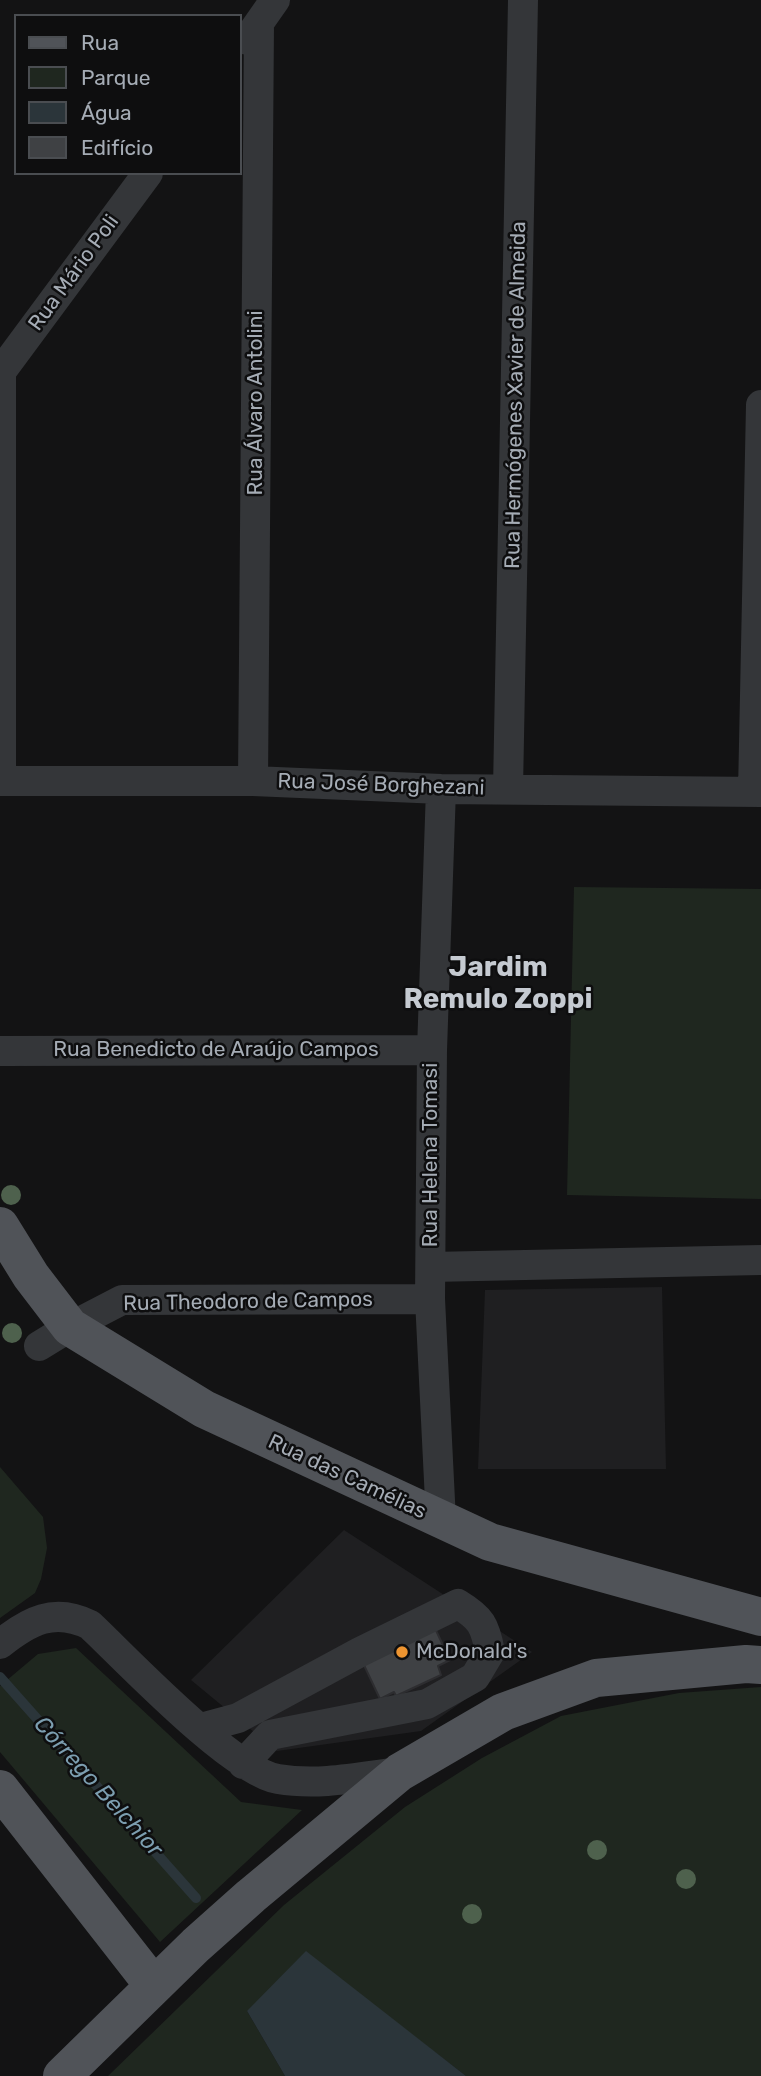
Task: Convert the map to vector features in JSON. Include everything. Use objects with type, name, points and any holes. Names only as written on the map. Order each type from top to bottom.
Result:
[{"type":"main road","name":"Rua das Camélias","points":[[0,1226],[31,1276],[54,1336],[441,1521],[491,1542],[761,1618]]},
{"type":"main road","points":[[62,2076],[251,1896],[400,1772],[503,1712],[596,1678],[733,1665],[761,1665]]},
{"type":"main road","points":[[7,1804],[154,1986]]},
{"type":"street","name":"Rua Hermógenes Xavier de Almeida","points":[[509,789],[523,0]]},
{"type":"street","points":[[242,46],[267,12]]},
{"type":"street","name":"Rua Álvaro Antolini","points":[[253,781],[267,12]]},
{"type":"street","name":"Rua Mário Poli","points":[[1,372],[147,175]]},
{"type":"street","points":[[1,372],[1,781]]},
{"type":"street","points":[[757,792],[761,405]]},
{"type":"street","name":"Rua José Borghezani","points":[[1,781],[253,781],[441,789],[757,792]]},
{"type":"street","name":"Rua Helena Tomasi","points":[[441,789],[432,1050],[430,1300],[441,1521]]},
{"type":"street","name":"Rua Benedicto de Araújo Campos","points":[[0,1051],[432,1050]]},
{"type":"street","points":[[431,1267],[761,1260]]},
{"type":"street","name":"Rua Theodoro de Campos","points":[[54,1336],[122,1300],[430,1300]]},
{"type":"street","points":[[201,1728],[238,1718],[360,1652],[458,1604],[478,1616],[490,1652],[475,1677],[427,1704],[271,1735],[243,1763]]},
{"type":"street","points":[[6,1639],[27,1624],[51,1618],[73,1617],[90,1625],[201,1728],[243,1763],[276,1779],[336,1781],[400,1772]]},
{"type":"shaded area","points":[[662,1287],[666,1469],[478,1469],[485,1290]]},
{"type":"shaded area","points":[[344,1530],[532,1652],[421,1731],[277,1751],[191,1680]]},
{"type":"green space","points":[[574,887],[761,889],[761,1199],[567,1195]]},
{"type":"green space","points":[[0,1467],[43,1517],[47,1548],[41,1579],[35,1593],[0,1618]]},
{"type":"green space","points":[[76,1648],[241,1802],[302,1810],[160,1942],[0,1752],[0,1686],[38,1654]]},
{"type":"green space","points":[[761,1687],[761,2076],[466,2076],[359,1994],[247,2011],[285,2076],[108,2076],[284,1905],[405,1807],[482,1758],[561,1716],[679,1693]]},
{"type":"water","points":[[306,1951],[466,2076],[285,2076],[247,2011]]},
{"type":"building","name":"McDonald's","points":[[432,1622],[450,1660],[438,1666],[441,1675],[396,1696],[394,1692],[380,1699],[354,1644]]},
{"type":"waterway","name":"Córrego Belchior","points":[[0,1677],[196,1898]]},
{"type":"place","name":"McDonald's","points":[[402,1652]]},
{"type":"district","name":"Jardim Remulo Zoppi","points":[[498,984]]}]
